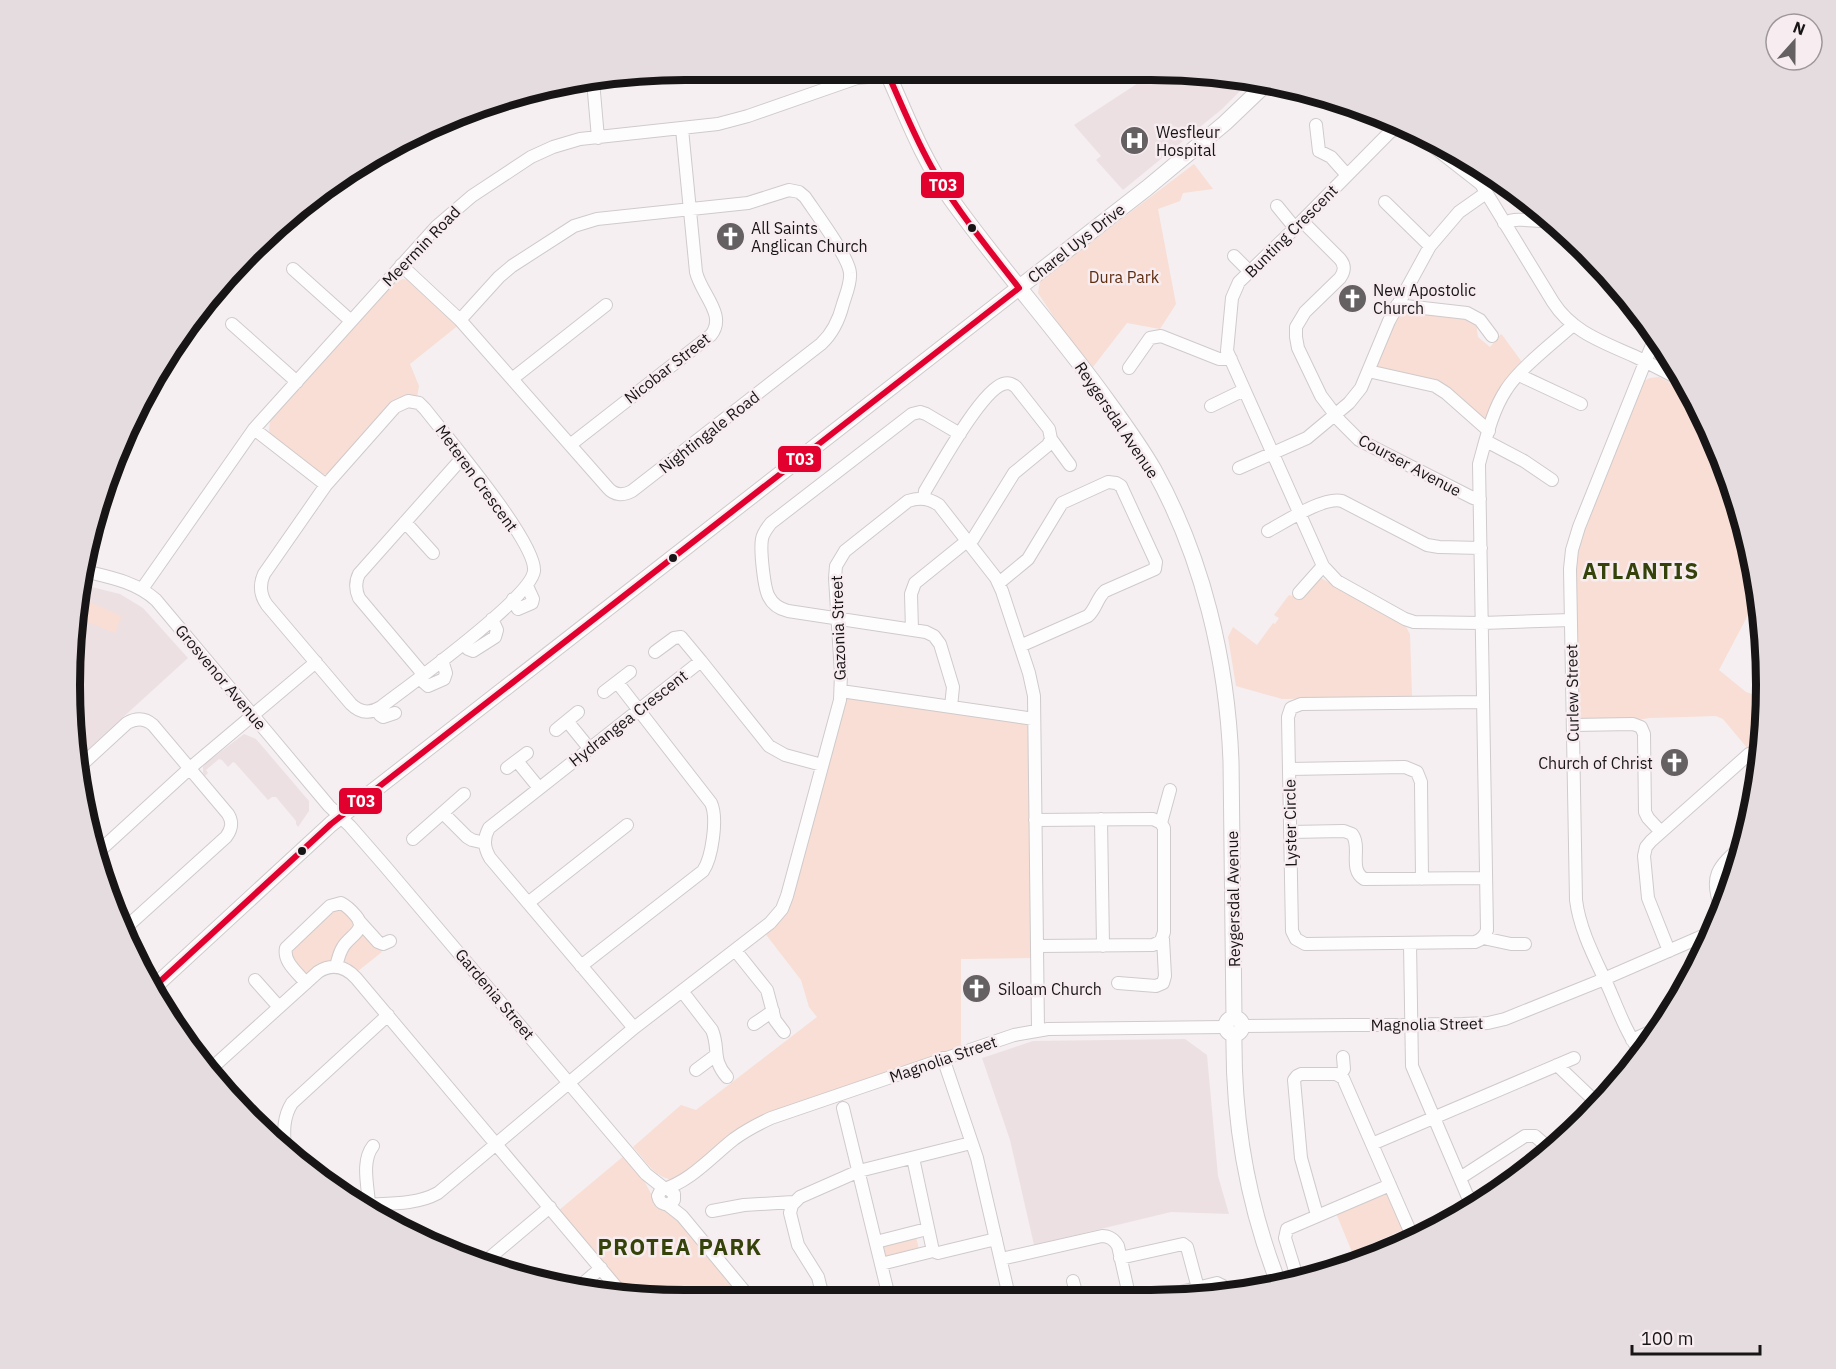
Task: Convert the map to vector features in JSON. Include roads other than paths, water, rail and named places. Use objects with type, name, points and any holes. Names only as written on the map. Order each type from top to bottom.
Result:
[{"type":"main road","name":"Reygersdal Avenue","points":[[894,80],[910,128],[950,197],[1018,288],[1097,387],[1153,468],[1186,541],[1205,598],[1221,662],[1230,740],[1236,1106],[1242,1155],[1258,1222],[1276,1277]]},
{"type":"main road","name":"Charel Uys Drive","points":[[159,983],[341,817],[1147,188],[1260,89]]},
{"type":"street","name":"Meermin Road","points":[[142,589],[254,429],[401,265],[449,215],[472,196],[523,163],[553,147],[571,141],[702,127],[733,120],[851,80]]},
{"type":"street","points":[[594,87],[598,138]]},
{"type":"street","points":[[1316,125],[1319,151],[1331,157],[1347,175]]},
{"type":"street","name":"Nicobar Street","points":[[570,445],[711,335],[715,329],[717,321],[715,313],[698,278],[682,129]]},
{"type":"street","name":"Bunting Crescent","points":[[1392,130],[1299,225],[1239,282],[1232,298],[1227,351],[1323,566],[1337,581],[1410,621],[1425,623],[1571,620]]},
{"type":"street","name":"Bunting Crescent","points":[[1451,160],[1483,188],[1553,302],[1573,325],[1584,333],[1671,374]]},
{"type":"street","points":[[1239,468],[1307,438],[1336,415],[1356,395],[1397,305],[1431,246],[1459,212],[1489,182]]},
{"type":"street","name":"Nightingale Road","points":[[401,265],[460,320],[610,491],[620,495],[628,494],[821,344],[831,334],[838,321],[850,279],[850,268],[846,258],[803,194],[786,190],[748,203],[597,219],[579,224],[505,271],[460,320]]},
{"type":"street","points":[[1385,202],[1431,246]]},
{"type":"street","points":[[1277,206],[1299,225]]},
{"type":"street","points":[[1504,223],[1514,219],[1540,222]]},
{"type":"street","name":"Courser Avenue","points":[[1299,225],[1340,259],[1344,266],[1344,272],[1340,278],[1301,317],[1296,332],[1298,348],[1321,396],[1359,440],[1473,498],[1480,499]]},
{"type":"street","points":[[1234,256],[1250,272]]},
{"type":"street","points":[[293,268],[351,321]]},
{"type":"street","points":[[512,379],[606,305]]},
{"type":"street","points":[[1397,305],[1467,313],[1480,320],[1492,336]]},
{"type":"street","points":[[232,324],[297,382]]},
{"type":"street","points":[[1483,938],[1487,930],[1479,464],[1487,436],[1505,391],[1573,325]]},
{"type":"street","points":[[1129,368],[1150,338],[1156,335],[1219,359],[1231,359]]},
{"type":"street","name":"Curlew Street","points":[[1636,1046],[1580,922],[1576,900],[1570,569],[1574,542],[1652,344]]},
{"type":"street","points":[[1368,371],[1435,386],[1446,393],[1487,436],[1552,480]]},
{"type":"street","points":[[1519,375],[1581,404]]},
{"type":"street","points":[[1038,1030],[1033,688],[999,583],[939,505],[924,498],[925,491],[984,398],[1001,385],[1009,383],[1016,387],[1049,429],[1051,439],[1070,465]]},
{"type":"street","points":[[1211,406],[1244,390]]},
{"type":"street","name":"Meteren Crescent","points":[[408,401],[415,402],[422,405],[507,514],[530,555],[534,571],[527,586],[492,619],[377,710],[366,712],[354,707],[267,605],[262,596],[261,586],[264,574],[326,485],[395,408],[408,401]]},
{"type":"street","points":[[951,707],[953,687],[940,644],[930,634],[788,612],[772,602],[765,586],[761,544],[767,527],[912,414],[920,412],[926,414],[960,434]]},
{"type":"street","points":[[254,429],[326,485]]},
{"type":"street","points":[[912,630],[911,594],[915,583],[974,539],[1016,470],[1048,445],[1051,439]]},
{"type":"street","points":[[421,676],[359,598],[356,581],[359,574],[463,457]]},
{"type":"street","points":[[999,583],[1028,559],[1062,503],[1111,482],[1119,484],[1122,488],[1156,562],[1153,570],[1102,593],[1088,616],[1020,646]]},
{"type":"street","name":"Gazonia Street","points":[[376,1204],[414,1202],[431,1196],[443,1188],[634,1028],[770,923],[778,914],[785,903],[841,691],[835,572],[842,555],[908,501],[924,498]]},
{"type":"street","points":[[1268,531],[1330,500],[1338,500],[1427,545],[1439,548],[1481,548]]},
{"type":"street","points":[[405,522],[433,553]]},
{"type":"street","points":[[1299,593],[1323,566]]},
{"type":"street","name":"Grosvenor Avenue","points":[[90,573],[142,589],[162,607],[329,806],[341,817]]},
{"type":"street","points":[[655,652],[674,638],[679,637],[685,640],[701,661]]},
{"type":"street","name":"Hydrangea Crescent","points":[[484,843],[486,832],[492,824],[701,661],[769,746],[785,755],[822,765]]},
{"type":"street","points":[[102,848],[190,768],[316,662]]},
{"type":"street","points":[[604,692],[630,672]]},
{"type":"street","points":[[581,966],[699,874],[709,858],[715,819],[714,807],[617,682]]},
{"type":"street","points":[[841,691],[1034,720]]},
{"type":"street","name":"Lyster Circle","points":[[1483,702],[1295,705],[1291,708],[1288,715],[1292,931],[1296,939],[1305,944],[1475,942],[1483,938],[1511,944],[1525,944]]},
{"type":"street","points":[[377,710],[383,717],[395,713]]},
{"type":"street","points":[[556,730],[578,712]]},
{"type":"street","points":[[85,762],[127,723],[141,719],[153,725],[228,814],[231,825],[229,833],[130,924]]},
{"type":"street","points":[[567,721],[589,748]]},
{"type":"street","points":[[1573,725],[1633,724],[1641,727],[1644,734],[1645,812],[1661,832]]},
{"type":"street","points":[[507,768],[528,753]]},
{"type":"street","points":[[1669,951],[1648,898],[1644,856],[1648,844],[1752,753]]},
{"type":"street","points":[[517,760],[538,788]]},
{"type":"street","points":[[1289,769],[1405,767],[1417,772],[1421,782],[1422,879]]},
{"type":"street","points":[[1161,823],[1170,790]]},
{"type":"street","points":[[413,839],[464,794]]},
{"type":"street","points":[[443,813],[471,840],[484,843],[490,858],[634,1028]]},
{"type":"street","name":"Gardenia Street","points":[[341,817],[646,1174],[668,1196],[743,1290]]},
{"type":"street","points":[[1101,819],[1103,946]]},
{"type":"street","points":[[1035,820],[1153,819],[1161,823],[1164,828],[1165,976],[1163,983],[1156,986],[1118,983]]},
{"type":"street","points":[[528,903],[627,825]]},
{"type":"street","points":[[1290,832],[1348,832],[1356,839],[1357,870],[1362,878],[1367,880],[1486,878]]},
{"type":"street","points":[[1717,898],[1715,893],[1719,871],[1723,862],[1732,855]]},
{"type":"street","points":[[306,982],[286,958],[287,945],[335,903],[347,906],[378,942],[383,944],[390,941]]},
{"type":"street","points":[[336,966],[343,947],[358,931],[360,922]]},
{"type":"street","name":"Magnolia Street","points":[[668,1196],[735,1138],[759,1124],[1014,1035],[1038,1030],[1496,1022],[1701,937]]},
{"type":"street","points":[[1037,946],[1153,945],[1163,939]]},
{"type":"street","points":[[1410,942],[1412,1066],[1470,1198]]},
{"type":"street","points":[[735,950],[767,990],[775,1020],[784,1032]]},
{"type":"street","points":[[215,1065],[322,969],[336,966],[350,971],[615,1285]]},
{"type":"street","points":[[255,980],[279,1006]]},
{"type":"street","points":[[682,991],[712,1030],[719,1067],[727,1077]]},
{"type":"street","points":[[754,1024],[773,1011]]},
{"type":"street","points":[[284,1138],[286,1113],[292,1103],[388,1015]]},
{"type":"street","points":[[1632,1040],[1645,1034]]},
{"type":"street","points":[[696,1070],[716,1055]]},
{"type":"street","points":[[1340,1075],[1344,1070],[1343,1057]]},
{"type":"street","points":[[943,1058],[977,1158],[1008,1290]]},
{"type":"street","points":[[1372,1144],[1574,1058]]},
{"type":"street","points":[[1557,1065],[1592,1098]]},
{"type":"street","points":[[1317,1215],[1301,1158],[1294,1080],[1301,1074],[1336,1074],[1343,1078],[1410,1231]]},
{"type":"street","points":[[843,1108],[887,1290]]},
{"type":"street","points":[[1460,1178],[1525,1136],[1535,1136],[1544,1144]]},
{"type":"street","points":[[712,1211],[744,1205],[793,1202],[859,1171],[971,1143]]},
{"type":"street","points":[[364,1198],[366,1160],[373,1146]]},
{"type":"street","points":[[913,1158],[933,1251]]},
{"type":"street","points":[[1295,1272],[1285,1238],[1286,1231],[1290,1227],[1390,1185]]},
{"type":"street","points":[[793,1202],[790,1213],[798,1245],[818,1277],[821,1290]]},
{"type":"street","points":[[490,1257],[550,1207]]},
{"type":"street","points":[[876,1242],[927,1230]]},
{"type":"street","points":[[1000,1260],[1107,1236],[1118,1246],[1128,1290]]},
{"type":"street","points":[[881,1264],[996,1239]]},
{"type":"street","points":[[1120,1258],[1183,1244],[1187,1247],[1198,1287]]},
{"type":"street","points":[[586,1281],[601,1268]]},
{"type":"street","points":[[1073,1281],[1075,1290]]},
{"type":"place","name":"Wesfleur Hospital","points":[[1135,141]]},
{"type":"place","name":"All Saints Anglican Church","points":[[730,237]]},
{"type":"place","name":"New Apostolic Church","points":[[1352,299]]},
{"type":"place","name":"Church of Christ","points":[[1674,763]]},
{"type":"place","name":"Siloam Church","points":[[977,989]]},
{"type":"district","name":"ATLANTIS","points":[[1641,571]]},
{"type":"district","name":"PROTEA PARK","points":[[680,1247]]},
{"type":"park label","name":"Dura Park","points":[[1124,277]]}]
